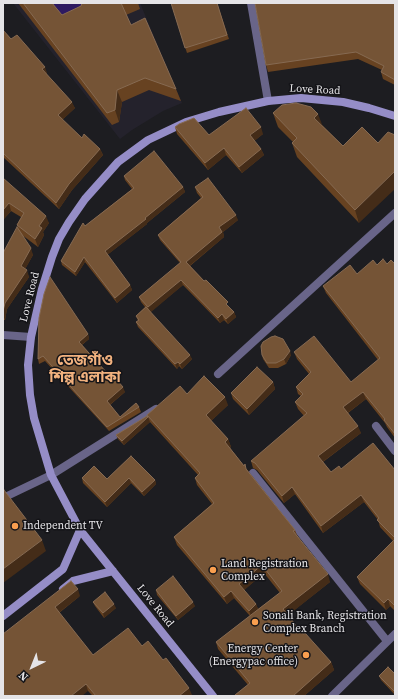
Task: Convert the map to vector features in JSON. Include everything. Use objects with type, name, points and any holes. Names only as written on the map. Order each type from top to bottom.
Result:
[{"type":"main road","name":"Love Road","points":[[212,696],[80,530],[51,475],[34,418],[30,395],[28,364],[31,337],[42,290],[52,257],[59,239],[69,222],[85,199],[118,162],[148,140],[186,122],[219,112],[268,101],[301,98],[343,102],[395,116]]},
{"type":"main road","points":[[3,616],[63,569],[80,530]]},
{"type":"main road","points":[[63,569],[73,581]]},
{"type":"main road","points":[[55,595],[73,581],[113,572]]},
{"type":"street","points":[[251,3],[268,101]]},
{"type":"street","points":[[218,374],[395,213]]},
{"type":"street","points":[[3,334],[31,337]]},
{"type":"street","points":[[3,498],[51,475],[162,405]]},
{"type":"street","points":[[376,426],[395,451]]},
{"type":"street","points":[[253,473],[387,641]]},
{"type":"street","points":[[332,696],[395,634]]},
{"type":"shaded area","points":[[13,3],[140,3],[182,103],[163,111],[120,139]]},
{"type":"shaded area","points":[[47,3],[91,3],[66,27]]},
{"type":"building","points":[[23,3],[52,3],[62,15],[81,6],[82,3],[121,3],[131,25],[145,18],[176,89],[145,78],[117,90],[115,110],[107,113]]},
{"type":"building","points":[[171,3],[217,3],[227,35],[185,48]]},
{"type":"building","points":[[255,3],[395,3],[395,80],[381,72],[384,66],[356,52],[266,65]]},
{"type":"building","points":[[3,30],[11,39],[17,35],[45,67],[42,69],[72,102],[58,115],[82,138],[84,134],[100,149],[69,184],[56,203],[3,153]]},
{"type":"building","points":[[296,103],[311,107],[318,114],[314,118],[343,146],[362,127],[378,143],[388,132],[395,135],[395,171],[355,210],[292,143],[297,138],[273,113],[282,105]]},
{"type":"building","points":[[246,108],[261,127],[250,135],[261,149],[239,167],[224,148],[205,163],[175,127],[194,118],[209,135]]},
{"type":"building","points":[[154,151],[183,187],[145,218],[146,219],[105,251],[130,285],[115,298],[84,257],[75,272],[61,261],[83,223],[85,226],[134,188],[124,176]]},
{"type":"building","points":[[3,178],[46,216],[39,226],[42,228],[35,239],[17,225],[24,213],[9,203],[3,210]]},
{"type":"building","points":[[208,178],[236,215],[219,227],[222,232],[186,262],[204,281],[206,280],[228,302],[226,304],[234,312],[226,319],[222,314],[218,318],[181,280],[148,307],[139,297],[181,262],[158,235],[203,197],[195,187]]},
{"type":"building","points":[[17,227],[31,248],[21,266],[27,270],[5,303],[3,311],[3,253]]},
{"type":"building","points":[[383,259],[387,264],[391,260],[395,264],[395,434],[363,392],[343,407],[358,426],[318,456],[331,472],[339,466],[341,469],[373,443],[395,470],[395,538],[377,520],[379,518],[361,495],[321,526],[292,487],[282,496],[255,463],[251,461],[307,413],[295,402],[303,394],[296,387],[311,372],[294,352],[314,336],[351,382],[380,358],[323,286],[350,265],[357,274],[373,260],[377,265]]},
{"type":"building","points":[[50,277],[88,334],[79,342],[108,374],[110,372],[123,387],[107,401],[120,417],[136,403],[139,407],[107,427],[43,356],[38,359],[39,318],[44,294]]},
{"type":"building","points":[[146,307],[190,355],[180,364],[178,362],[175,364],[136,322],[139,320],[136,316]]},
{"type":"building","points":[[275,336],[283,339],[290,351],[284,359],[276,363],[267,363],[262,355],[261,346],[263,342]]},
{"type":"building","points":[[257,367],[273,382],[247,409],[231,393]]},
{"type":"building","points":[[204,376],[225,397],[206,415],[228,439],[225,442],[244,466],[245,464],[246,469],[328,574],[283,609],[303,634],[305,633],[331,662],[293,696],[236,696],[235,695],[250,683],[216,642],[282,591],[262,565],[239,584],[256,604],[249,611],[231,591],[224,597],[174,537],[214,503],[195,478],[200,473],[147,415],[180,386],[187,394]]},
{"type":"building","points":[[147,416],[148,417],[122,441],[116,435]]},
{"type":"building","points":[[131,456],[155,480],[142,492],[129,478],[105,502],[82,478],[94,466],[107,479]]},
{"type":"building","name":"Independent TV","points":[[4,490],[42,540],[3,569],[3,491]]},
{"type":"building","points":[[395,539],[395,606],[388,599],[384,603],[357,577]]},
{"type":"building","points":[[173,576],[193,602],[176,616],[156,590]]},
{"type":"building","points":[[71,581],[78,589],[55,607],[93,655],[128,628],[142,646],[148,641],[163,660],[166,658],[189,688],[179,696],[96,696],[86,684],[71,696],[3,696],[3,634]]},
{"type":"building","points":[[105,592],[114,604],[103,613],[93,602]]},
{"type":"building","points":[[388,667],[395,674],[395,692],[379,676]]},
{"type":"place","name":"Independent TV","points":[[15,526]]},
{"type":"place","name":"Land Registration Complex","points":[[213,570]]},
{"type":"place","name":"Sonali Bank, Registration Complex Branch","points":[[255,622]]},
{"type":"place","name":"Energy Center (Energypac office)","points":[[306,655]]},
{"type":"district","name":"তেজগাঁও শিল্প এলাকা","points":[[85,370]]}]
